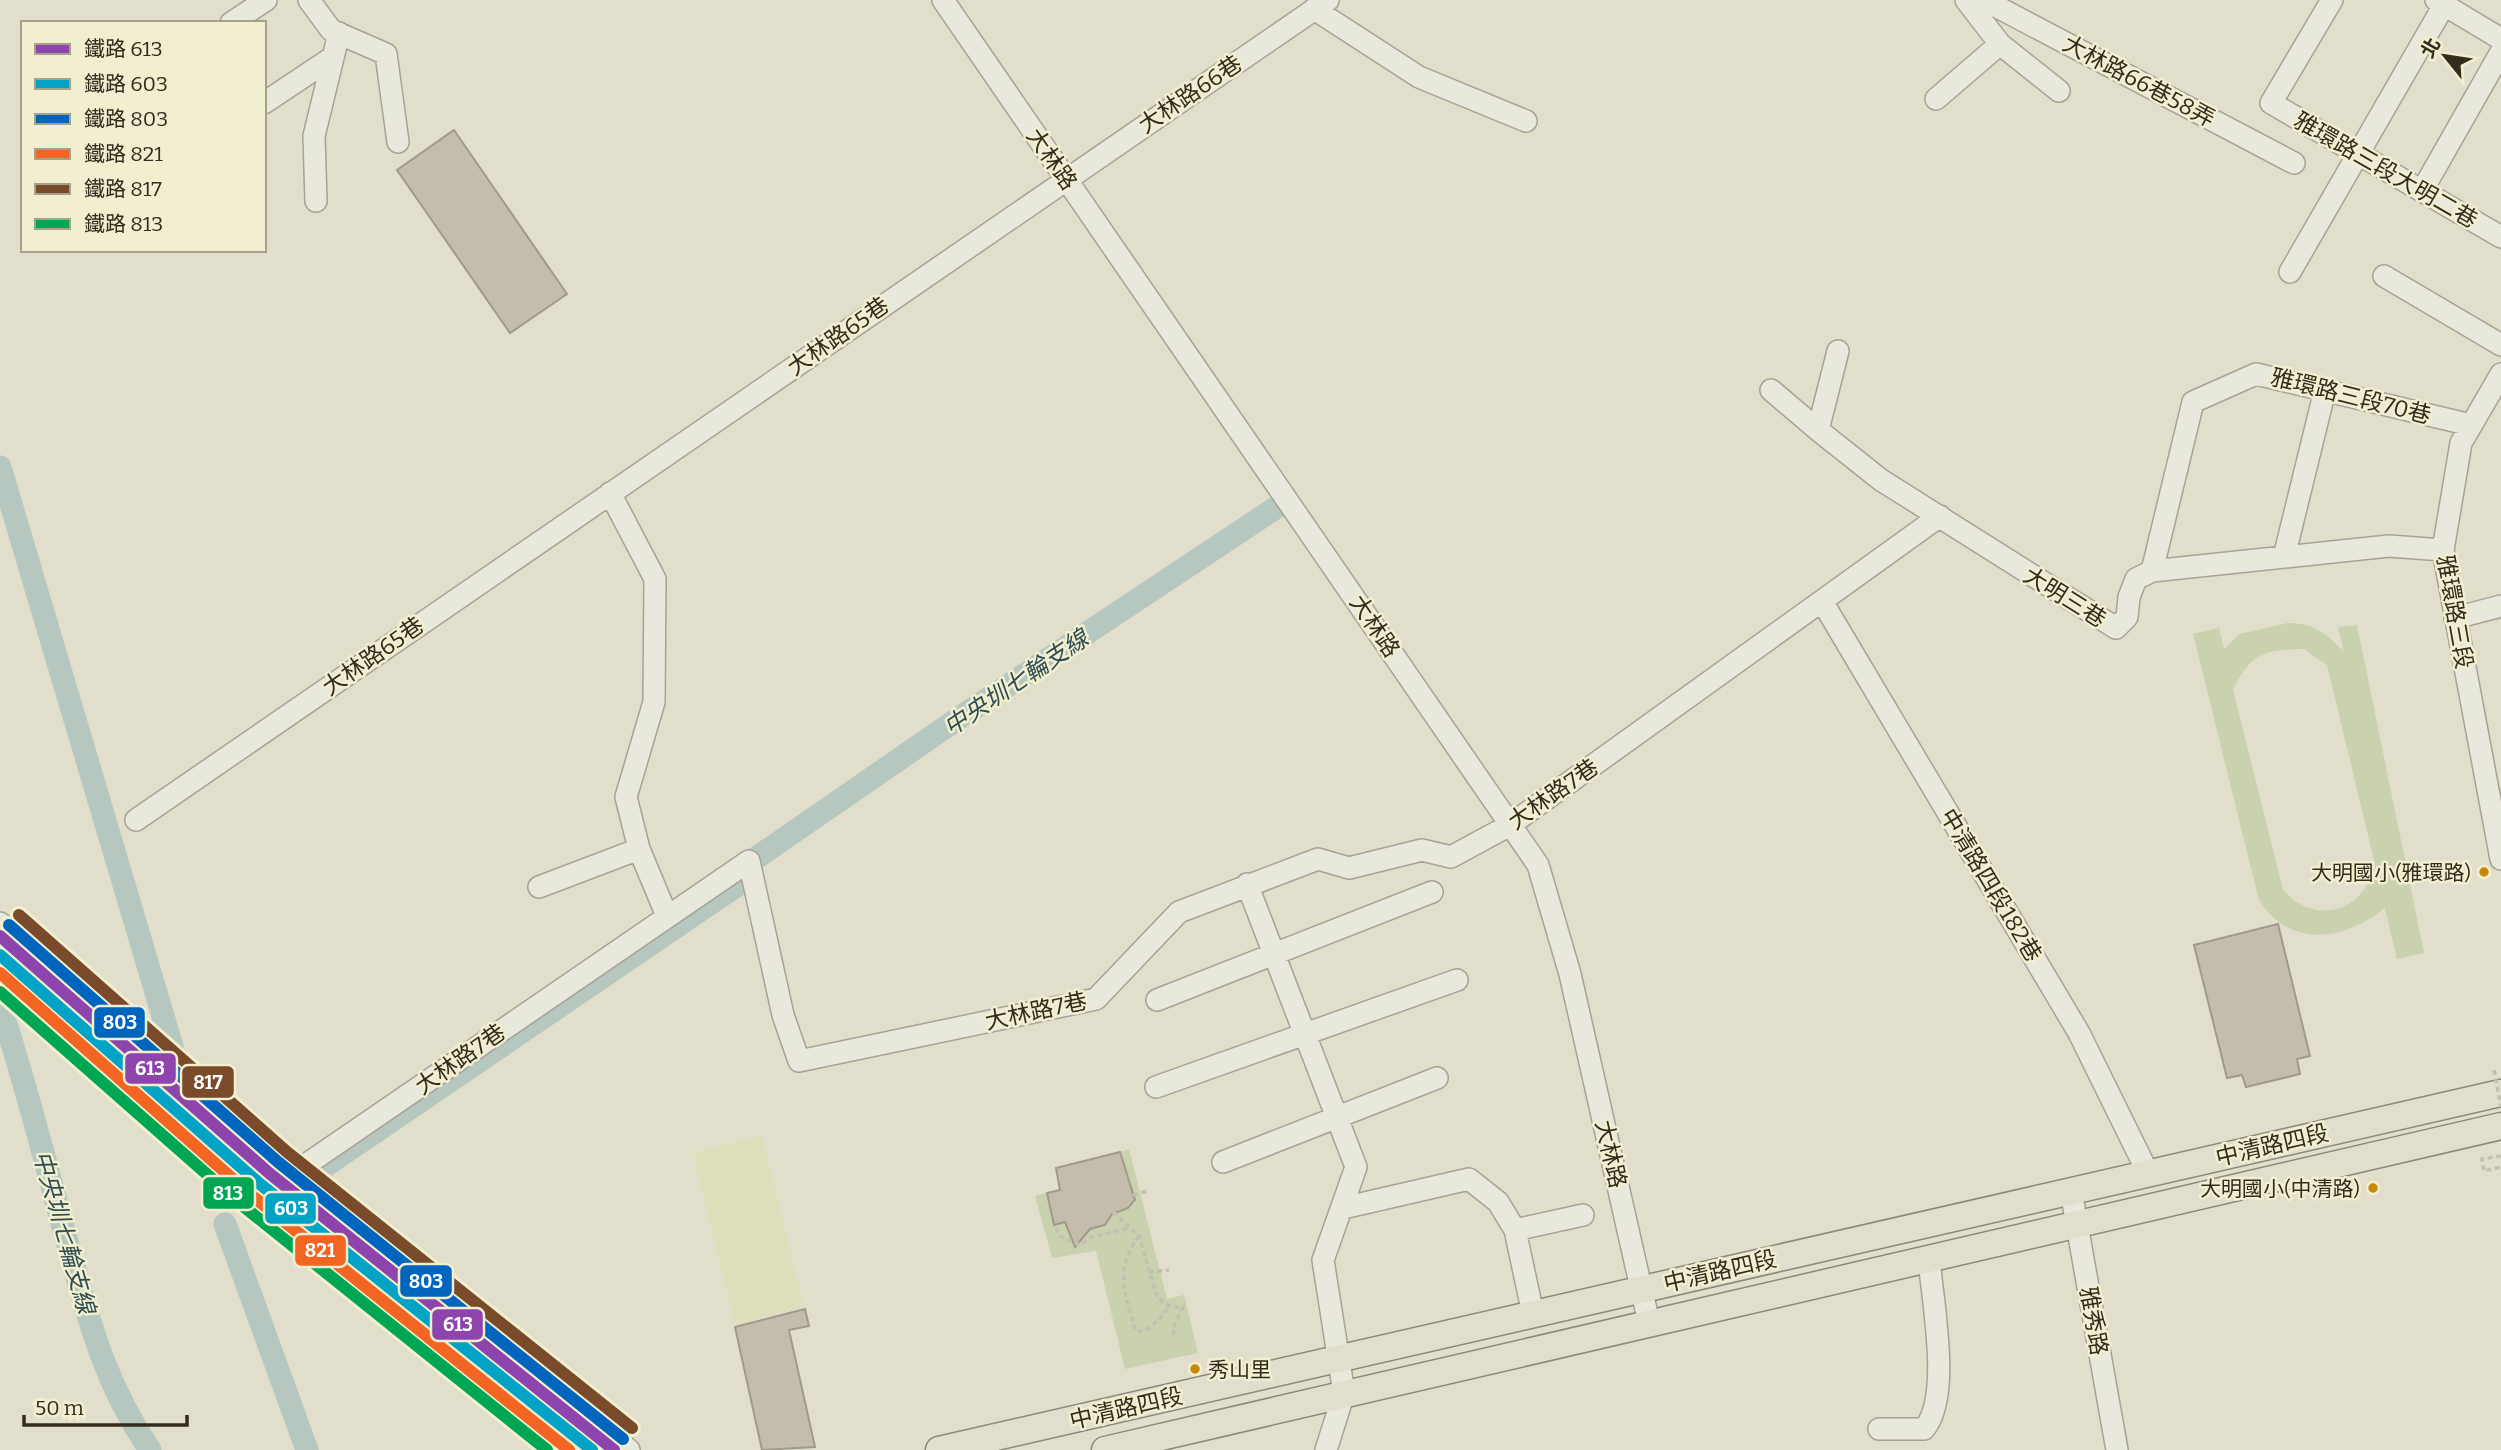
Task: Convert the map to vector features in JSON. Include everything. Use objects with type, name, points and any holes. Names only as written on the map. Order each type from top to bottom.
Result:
[{"type":"main road","name":"中清路四段","points":[[939,1450],[2148,1173],[2498,1081]]},
{"type":"main road","name":"中清路四段","points":[[1105,1450],[2501,1126]]},
{"type":"street","points":[[234,21],[266,0]]},
{"type":"street","points":[[309,0],[331,30],[386,54],[398,142]]},
{"type":"street","name":"大林路","points":[[943,0],[1538,865],[1570,974],[1649,1322]]},
{"type":"street","name":"大林路66巷58弄","points":[[1966,0],[2000,44],[2059,91]]},
{"type":"street","name":"大林路66巷58弄","points":[[1984,0],[2294,163]]},
{"type":"street","name":"雅環路三段大明二巷","points":[[2332,0],[2271,103],[2501,237]]},
{"type":"street","points":[[2290,272],[2443,2],[2501,39]]},
{"type":"street","name":"大林路66巷","points":[[1066,179],[1321,5],[1419,77],[1526,121]]},
{"type":"street","points":[[316,201],[314,136],[339,33]]},
{"type":"street","points":[[1936,99],[2000,44]]},
{"type":"street","points":[[2422,191],[2501,52]]},
{"type":"street","points":[[266,102],[333,57]]},
{"type":"street","name":"大林路65巷","points":[[136,820],[1066,179]]},
{"type":"street","points":[[2384,276],[2501,345]]},
{"type":"street","points":[[1818,430],[1838,351]]},
{"type":"street","name":"雅環路三段70巷","points":[[2152,571],[2193,402],[2256,374],[2471,425]]},
{"type":"street","name":"雅環路三段","points":[[2501,374],[2461,443],[2443,550],[2501,859]]},
{"type":"street","name":"大明三巷","points":[[1771,390],[1881,480],[2032,578],[2116,628],[2127,617],[2129,597],[2136,579],[2152,571]]},
{"type":"street","points":[[2284,557],[2325,390]]},
{"type":"street","points":[[610,493],[655,579],[654,702],[626,797],[639,849],[667,916]]},
{"type":"street","name":"大林路7巷","points":[[310,1162],[749,861],[783,1015],[799,1060],[1096,999],[1179,912],[1318,859],[1349,868],[1422,850],[1451,857],[1510,825],[1823,603],[1940,516]]},
{"type":"street","points":[[2152,571],[2389,546],[2443,550]]},
{"type":"street","name":"中清路四段182巷","points":[[1823,603],[2079,1033],[2148,1173]]},
{"type":"street","points":[[2455,618],[2501,606]]},
{"type":"street","points":[[538,887],[639,849]]},
{"type":"street","points":[[1247,884],[1356,1167],[1323,1261],[1344,1393],[1326,1450]]},
{"type":"street","points":[[1157,1000],[1432,892]]},
{"type":"street","points":[[0,923],[292,1177],[629,1450]]},
{"type":"street","points":[[0,933],[19,998]]},
{"type":"street","points":[[1156,1087],[1457,979]]},
{"type":"street","points":[[0,981],[256,1202],[556,1450]]},
{"type":"street","points":[[1223,1162],[1437,1079]]},
{"type":"street","points":[[256,1202],[292,1177]]},
{"type":"street","points":[[1343,1208],[1469,1179],[1498,1202],[1515,1230],[1533,1314]]},
{"type":"street","name":"雅秀路","points":[[2071,1191],[2117,1450]]},
{"type":"street","points":[[1515,1230],[1583,1215]]},
{"type":"street","points":[[1879,1429],[1924,1429],[1933,1420],[1939,1380],[1929,1258]]},
{"type":"path","points":[[2498,1081],[2501,1107]]},
{"type":"path","points":[[2501,1156],[2482,1159],[2484,1171],[2501,1167]]},
{"type":"path","points":[[1133,1195],[1148,1191]]},
{"type":"path","points":[[1113,1212],[1124,1219],[1129,1228],[1139,1236],[1156,1294],[1168,1307],[1183,1307],[1173,1328],[1174,1335]]},
{"type":"path","points":[[1056,1228],[1061,1237],[1080,1245],[1089,1238],[1129,1228]]},
{"type":"path","points":[[1139,1236],[1126,1255],[1122,1267],[1124,1297],[1132,1326],[1137,1332],[1146,1330],[1161,1318],[1168,1307]]},
{"type":"path","points":[[1149,1272],[1170,1270]]},
{"type":"green space","points":[[2288,623],[2305,625],[2325,634],[2344,652],[2338,627],[2357,625],[2424,953],[2397,959],[2385,908],[2352,928],[2318,935],[2286,927],[2272,916],[2259,900],[2193,634],[2219,628],[2224,649],[2240,634]],"holes":[[[2304,649],[2327,665],[2375,864],[2370,880],[2350,903],[2324,910],[2310,908],[2283,890],[2233,690],[2252,661],[2269,652]]]},
{"type":"green space","points":[[762,1136],[804,1307],[735,1325],[693,1153]]},
{"type":"green space","points":[[1129,1149],[1167,1299],[1184,1295],[1198,1353],[1125,1369],[1096,1251],[1052,1258],[1035,1196],[1047,1193],[1054,1225],[1066,1222],[1078,1241],[1083,1240],[1086,1230],[1105,1225],[1115,1209],[1121,1211],[1136,1203],[1120,1152]]},
{"type":"building","points":[[454,130],[567,294],[510,333],[397,170]]},
{"type":"building","points":[[2278,924],[2310,1056],[2297,1059],[2300,1074],[2246,1087],[2242,1075],[2227,1078],[2194,945]]},
{"type":"building","points":[[1120,1152],[1135,1200],[1128,1208],[1112,1214],[1105,1225],[1090,1229],[1075,1247],[1065,1222],[1054,1225],[1047,1193],[1060,1190],[1056,1168]]},
{"type":"building","points":[[805,1309],[809,1326],[789,1330],[815,1447],[762,1450],[735,1327]]},
{"type":"waterway","points":[[0,467],[179,1070]]},
{"type":"waterway","name":"中央圳七輪支線","points":[[756,858],[953,722],[1277,507]]},
{"type":"waterway","points":[[309,1177],[736,886]]},
{"type":"waterway","name":"中央圳七輪支線","points":[[0,1005],[97,1342],[119,1396],[150,1450]]},
{"type":"waterway","points":[[225,1224],[307,1450]]},
{"type":"rail line","name":"817","points":[[19,915],[287,1152],[632,1428]]},
{"type":"rail line","name":"803","points":[[9,925],[278,1162],[623,1439]]},
{"type":"rail line","name":"613","points":[[0,936],[269,1173],[614,1450]]},
{"type":"rail line","name":"603","points":[[0,955],[260,1184],[592,1450]]},
{"type":"rail line","name":"821","points":[[0,973],[251,1195],[569,1450]]},
{"type":"rail line","name":"813","points":[[0,992],[243,1206],[547,1450]]},
{"type":"place","name":"大明國小(雅環路)","points":[[2484,872]]},
{"type":"place","name":"大明國小(中清路)","points":[[2373,1188]]},
{"type":"place","name":"秀山里","points":[[1195,1369]]}]
